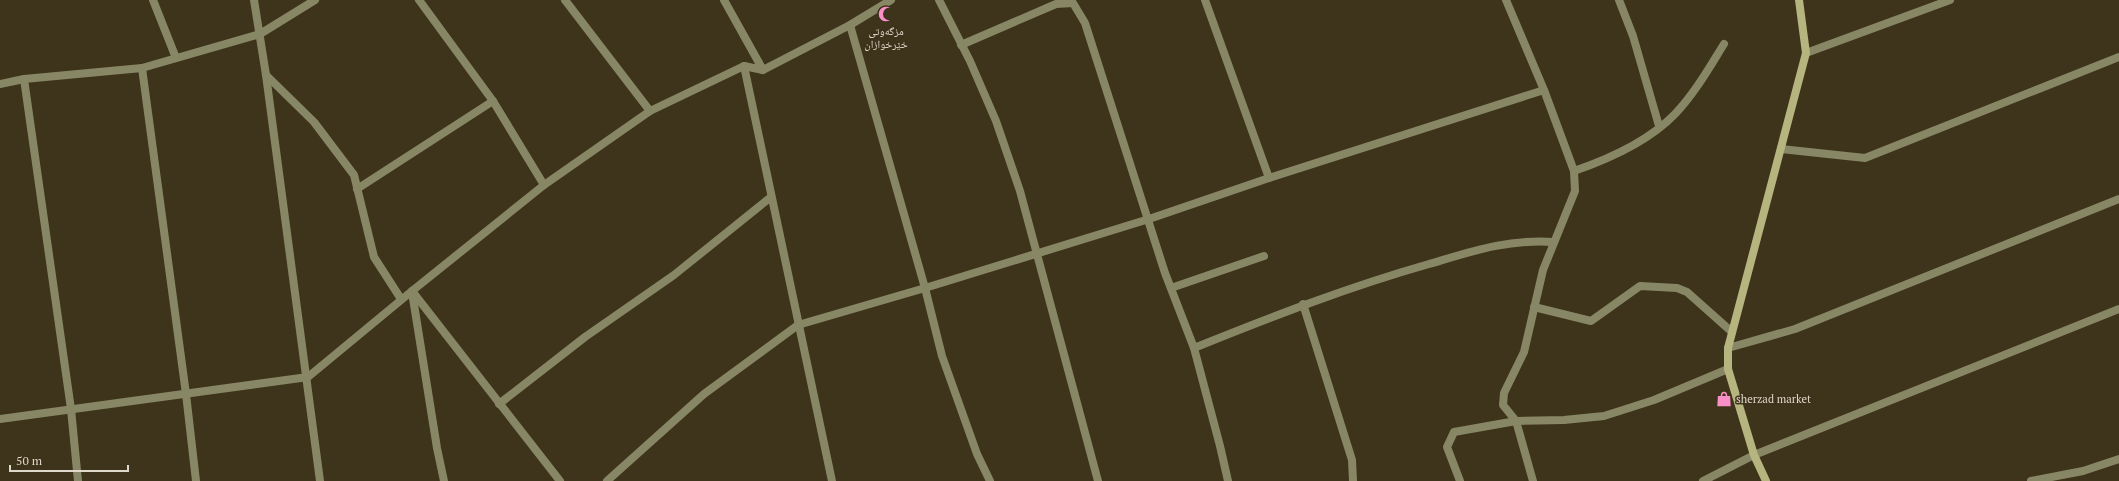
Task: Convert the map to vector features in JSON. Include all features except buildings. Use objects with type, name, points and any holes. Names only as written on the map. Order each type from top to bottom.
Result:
[{"type":"street","points":[[153,0],[176,58]]},
{"type":"street","points":[[254,0],[266,75],[308,377],[320,481]]},
{"type":"street","points":[[0,84],[24,79],[142,68],[260,34],[315,0]]},
{"type":"street","points":[[419,0],[493,101],[544,185]]},
{"type":"street","points":[[565,0],[650,111]]},
{"type":"street","points":[[724,0],[762,70]]},
{"type":"street","points":[[0,419],[308,377],[401,299],[544,185],[650,111],[744,66],[762,70],[850,25],[891,0]]},
{"type":"street","points":[[939,0],[996,121],[1020,191],[1098,481]]},
{"type":"street","points":[[1205,0],[1269,178]]},
{"type":"street","points":[[1506,0],[1544,90],[1574,171],[1575,191],[1543,270],[1524,352],[1504,393],[1503,405],[1516,421],[1533,481]]},
{"type":"street","points":[[1619,0],[1633,36],[1659,126]]},
{"type":"street","points":[[1766,481],[1754,455],[1728,369],[1728,348],[1806,53],[1798,0]]},
{"type":"street","points":[[1806,53],[1950,0]]},
{"type":"street","points":[[961,45],[1056,4],[1073,3],[1085,23],[1171,288],[1194,348],[1228,481]]},
{"type":"street","points":[[850,25],[925,288],[942,356],[977,454],[990,481]]},
{"type":"street","points":[[1574,171],[1618,154],[1674,115],[1689,97],[1724,44]]},
{"type":"street","points":[[1781,149],[1865,158],[2119,57]]},
{"type":"street","points":[[744,66],[832,481]]},
{"type":"street","points":[[142,68],[186,394],[196,481]]},
{"type":"street","points":[[266,75],[314,122],[354,175],[374,257],[401,299]]},
{"type":"street","points":[[24,79],[71,409],[78,481]]},
{"type":"street","points":[[607,481],[704,394],[798,325],[925,288],[1036,252],[1149,219],[1269,178],[1544,90]]},
{"type":"street","points":[[357,189],[493,101]]},
{"type":"street","points":[[499,404],[585,337],[674,275],[771,197]]},
{"type":"street","points":[[1728,348],[1795,329],[2119,200]]},
{"type":"street","points":[[1194,348],[1303,304],[1377,279],[1497,244],[1528,240],[1554,242]]},
{"type":"street","points":[[1171,288],[1264,256]]},
{"type":"street","points":[[1534,307],[1591,321],[1640,286],[1677,288],[1687,292],[1732,332]]},
{"type":"street","points":[[412,291],[560,481]]},
{"type":"street","points":[[412,291],[437,448],[444,481]]},
{"type":"street","points":[[1303,304],[1352,460],[1353,481]]},
{"type":"street","points":[[1703,481],[1754,455],[2119,309]]},
{"type":"street","points":[[1460,481],[1447,447],[1454,432],[1516,421],[1564,420],[1604,416],[1654,400],[1728,369]]},
{"type":"street","points":[[2031,481],[2083,471],[2119,459]]},
{"type":"place","name":"مزگەوتی خێرخوازان","points":[[886,14]]},
{"type":"place","name":"sherzad market","points":[[1724,399]]}]
